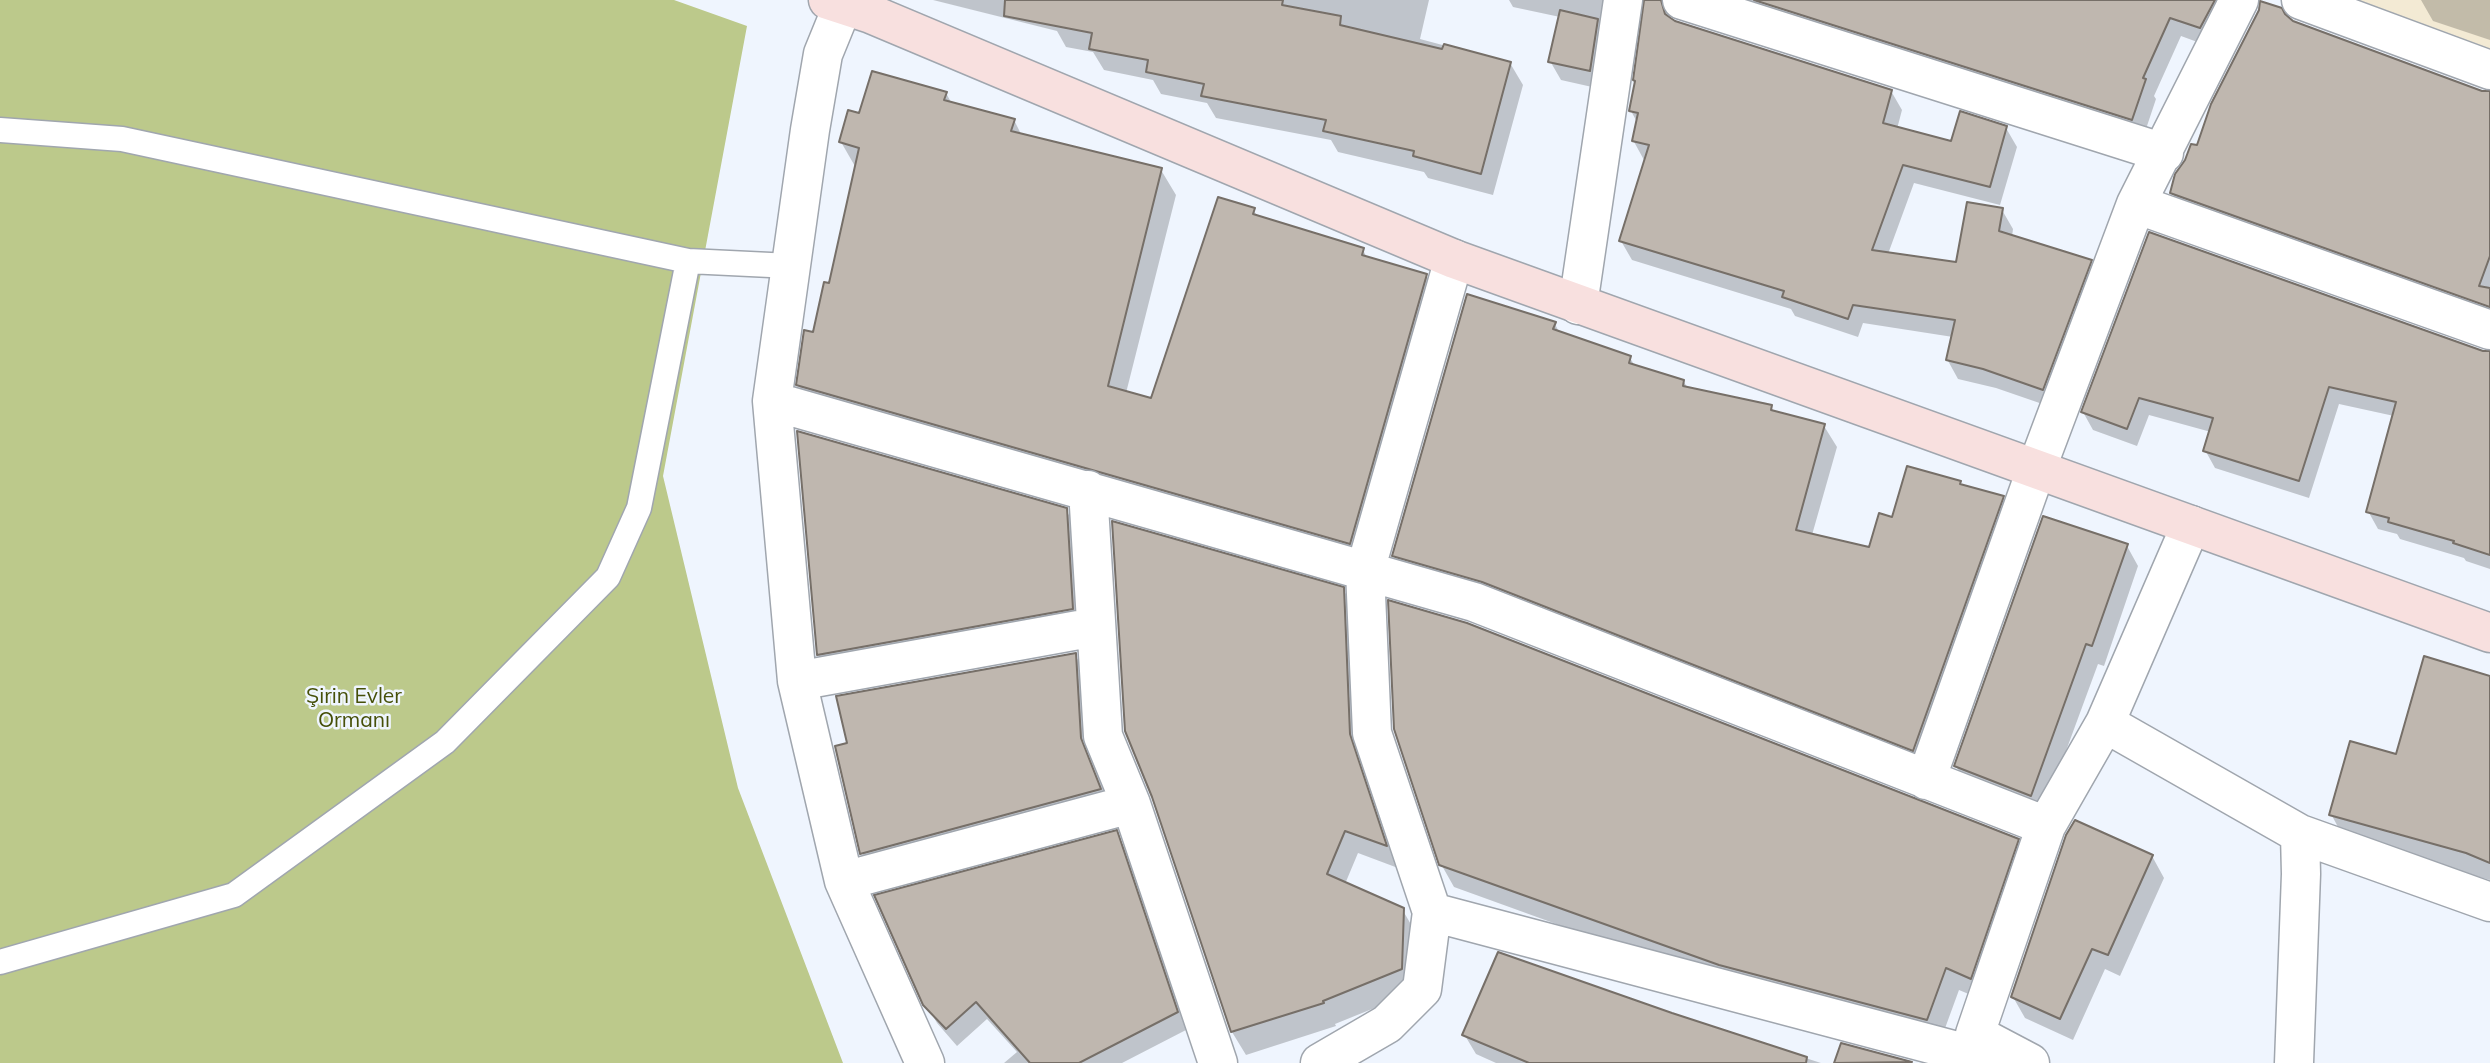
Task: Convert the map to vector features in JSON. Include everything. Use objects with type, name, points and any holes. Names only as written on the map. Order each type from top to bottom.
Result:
[{"type":"street","points":[[1578,305],[1623,0]]},
{"type":"street","points":[[1682,0],[1782,16],[2164,153]]},
{"type":"street","points":[[1926,780],[2036,470],[2136,204],[2239,0]]},
{"type":"street","points":[[2301,0],[2490,70]]},
{"type":"street","points":[[925,1063],[844,881],[797,681],[772,401],[823,54],[854,5],[1454,259],[2490,633]]},
{"type":"street","points":[[2136,204],[2490,330]]},
{"type":"street","points":[[1320,1063],[1387,1024],[1422,989],[1432,912],[1372,733],[1365,571],[1454,259]]},
{"type":"street","points":[[772,401],[1474,601],[2046,825]]},
{"type":"street","points":[[1088,490],[1103,736],[1131,804],[1218,1063]]},
{"type":"street","points":[[1975,1051],[2046,825],[2105,723],[2191,525]]},
{"type":"street","points":[[797,681],[1095,627]]},
{"type":"street","points":[[2105,723],[2300,834],[2490,902]]},
{"type":"street","points":[[844,881],[1131,804]]},
{"type":"street","points":[[2294,1063],[2300,834]]},
{"type":"street","points":[[1432,912],[2030,1063]]},
{"type":"lane","points":[[0,130],[122,139],[688,261],[790,266]]},
{"type":"lane","points":[[0,962],[234,895],[445,742],[608,577],[639,508],[688,261]]},
{"type":"shaded area","points":[[2338,0],[2490,0],[2490,59]]},
{"type":"green space","name":"Şirin Evler Ormanı","points":[[0,0],[674,0],[747,26],[663,476],[738,788],[843,1063],[0,1063]]},
{"type":"building","points":[[1005,0],[1283,0],[1282,5],[1341,16],[1340,25],[1442,49],[1444,44],[1511,62],[1481,174],[1413,156],[1414,151],[1323,131],[1326,120],[1201,96],[1204,84],[1146,72],[1148,60],[1089,49],[1092,33],[1004,16]]},
{"type":"building","points":[[1644,0],[1661,0],[1665,14],[1675,21],[1892,90],[1883,123],[1951,141],[1960,111],[2007,126],[1990,187],[1903,165],[1872,250],[1956,262],[1967,202],[2003,208],[1999,231],[2092,260],[2043,390],[1983,369],[1946,360],[1955,320],[1853,305],[1848,319],[1782,297],[1784,291],[1619,241],[1649,145],[1632,141],[1638,113],[1629,111]]},
{"type":"building","points":[[1754,0],[2215,0],[2200,28],[2170,18],[2143,78],[2146,79],[2132,120]]},
{"type":"building","points":[[2260,1],[2282,8],[2293,21],[2482,91],[2490,91],[2490,256],[2479,286],[2490,288],[2490,307],[2170,193],[2175,174],[2185,160],[2191,144],[2197,145],[2211,104],[2259,10]]},
{"type":"building","points":[[1560,10],[1598,19],[1590,71],[1548,62]]},
{"type":"building","points":[[872,71],[947,92],[944,100],[1015,119],[1011,131],[1162,168],[1108,386],[1151,398],[1218,197],[1255,208],[1253,214],[1364,248],[1362,255],[1427,274],[1350,544],[796,385],[804,330],[813,332],[824,282],[829,283],[859,148],[839,142],[848,110],[859,113]]},
{"type":"building","points":[[2149,232],[2483,351],[2490,351],[2490,555],[2453,543],[2454,541],[2388,522],[2389,518],[2366,512],[2396,402],[2329,387],[2299,481],[2203,451],[2213,418],[2139,398],[2127,429],[2081,412]]},
{"type":"building","points":[[1467,294],[1556,322],[1553,329],[1631,356],[1629,363],[1684,380],[1683,386],[1772,405],[1771,410],[1825,424],[1796,530],[1869,547],[1879,513],[1892,517],[1907,466],[2004,496],[1913,751],[1482,582],[1392,556]]},
{"type":"building","points":[[797,431],[1067,508],[1073,609],[817,655]]},
{"type":"building","points":[[2043,516],[2128,544],[2092,646],[2086,644],[2031,796],[1954,766]]},
{"type":"building","points":[[1112,521],[1344,587],[1350,734],[1387,846],[1345,831],[1327,874],[1404,908],[1402,969],[1323,1001],[1324,1003],[1231,1032],[1152,797],[1125,731]]},
{"type":"building","points":[[1388,600],[1467,623],[2019,839],[1971,979],[1946,968],[1927,1020],[1719,965],[1439,865],[1394,729]]},
{"type":"building","points":[[1076,653],[1081,738],[1101,789],[860,854],[835,746],[847,743],[836,696]]},
{"type":"building","points":[[2424,656],[2490,676],[2490,863],[2466,853],[2329,815],[2350,741],[2396,754]]},
{"type":"building","points":[[2075,820],[2153,855],[2108,955],[2092,949],[2060,1019],[2011,997],[2066,835]]},
{"type":"building","points":[[1117,830],[1178,1012],[1079,1063],[1030,1063],[976,1002],[946,1029],[923,1005],[874,895]]},
{"type":"building","points":[[1498,952],[1807,1057],[1806,1063],[1529,1063],[1462,1035]]},
{"type":"building","points":[[1841,1043],[1912,1062],[1834,1063]]}]
